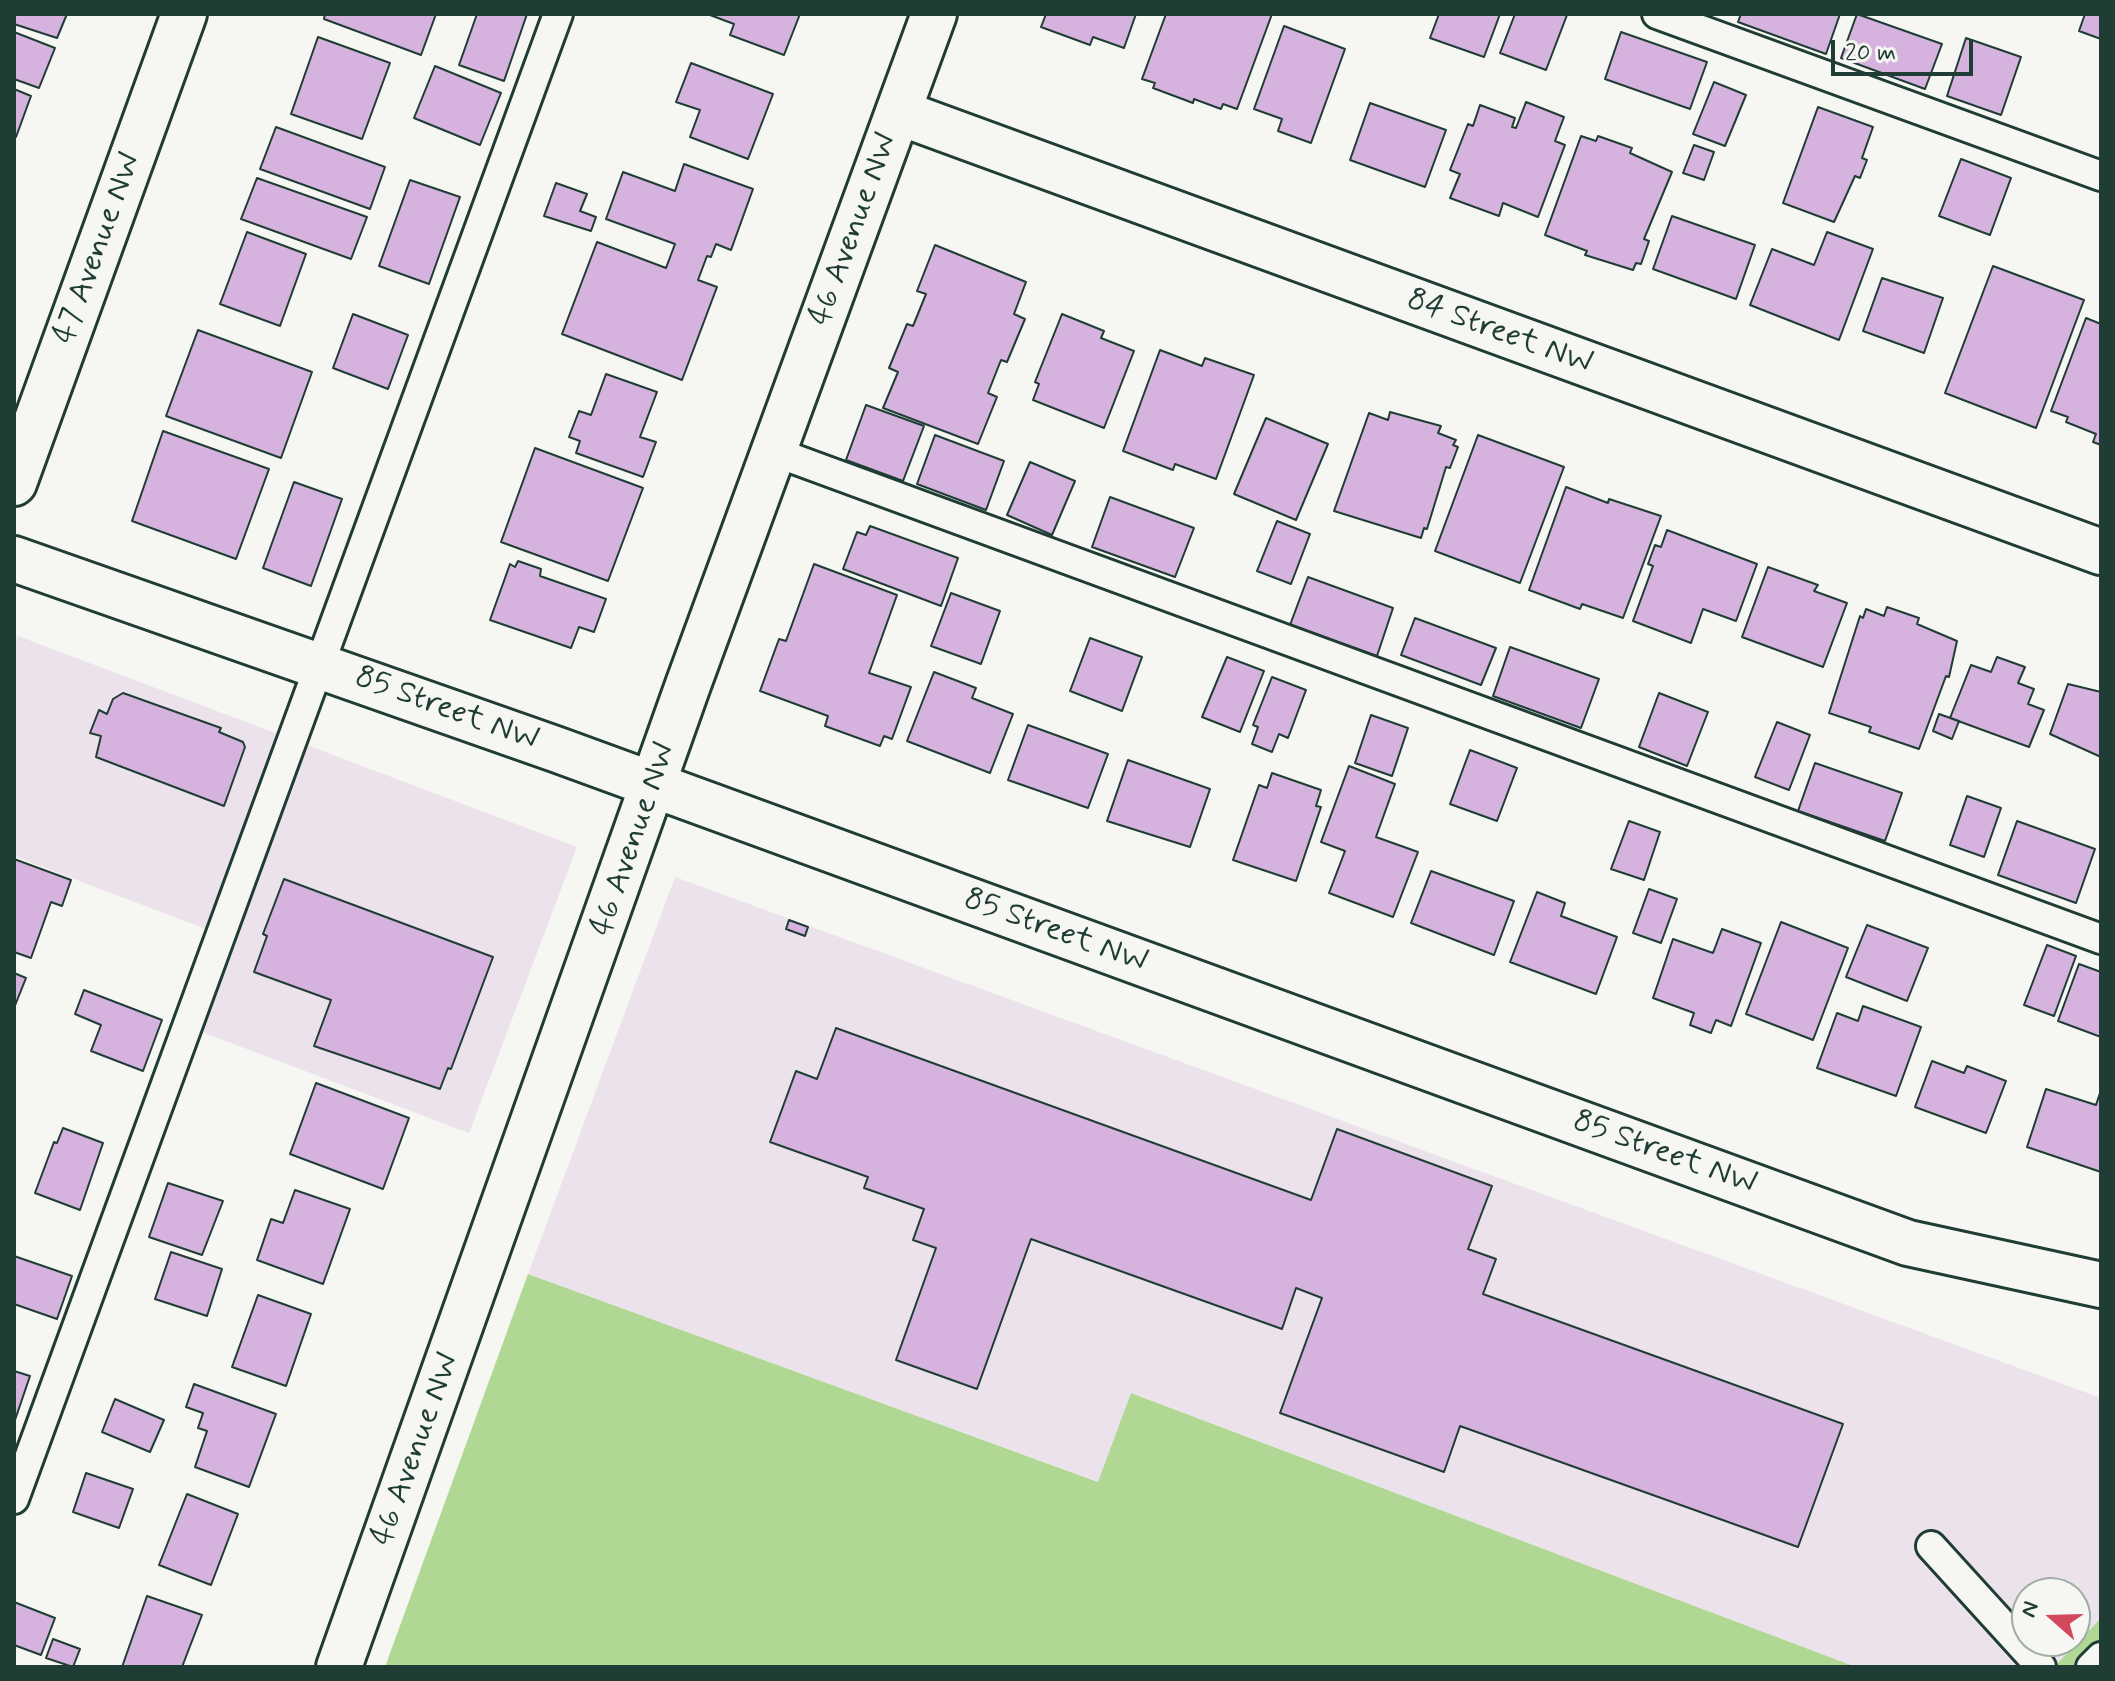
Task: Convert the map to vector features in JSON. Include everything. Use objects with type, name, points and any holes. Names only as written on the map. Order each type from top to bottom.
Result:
[{"type":"street","name":"47 Avenue NW","points":[[14,483],[184,14]]},
{"type":"street","name":"46 Avenue NW","points":[[339,1667],[653,786],[934,14]]},
{"type":"street","name":"84 Street NW","points":[[898,112],[2101,552]]},
{"type":"street","name":"85 Street NW","points":[[14,559],[321,665],[1908,1243],[2101,1285]]},
{"type":"lane","points":[[14,1499],[558,14]]},
{"type":"lane","points":[[1657,14],[2101,176]]},
{"type":"lane","points":[[775,452],[2101,939]]},
{"type":"lane","points":[[1931,1546],[2041,1667]]},
{"type":"lane","points":[[2091,1667],[2101,1657]]},
{"type":"shaded area","points":[[18,636],[577,847],[469,1133],[202,1032],[237,941],[14,856],[14,646]]},
{"type":"shaded area","points":[[675,877],[2101,1398],[2101,1618],[2091,1628],[2091,1577],[2011,1577],[2011,1657],[2064,1657],[2054,1667],[1856,1667],[1132,1393],[1099,1482],[528,1274]]},
{"type":"green space","points":[[528,1274],[1098,1482],[1131,1393],[1856,1667],[385,1667]]},
{"type":"green space","points":[[2101,1618],[2101,1667],[2054,1667],[2064,1657],[2091,1657],[2091,1628]]},
{"type":"building","points":[[14,14],[67,14],[57,38],[14,24]]},
{"type":"building","points":[[325,14],[436,14],[421,55],[324,19]]},
{"type":"building","points":[[477,14],[527,14],[504,81],[459,65]]},
{"type":"building","points":[[800,14],[784,55],[730,35],[734,24],[710,15]]},
{"type":"building","points":[[1046,14],[1136,14],[1124,48],[1093,37],[1090,45],[1041,27]]},
{"type":"building","points":[[1166,14],[1272,14],[1237,109],[1223,104],[1221,109],[1194,99],[1193,103],[1153,88],[1155,83],[1142,79]]},
{"type":"building","points":[[1439,14],[1500,14],[1484,57],[1430,38]]},
{"type":"building","points":[[1515,14],[1567,15],[1546,70],[1500,53]]},
{"type":"building","points":[[1741,14],[1840,14],[1826,54],[1738,22]]},
{"type":"building","points":[[1857,14],[1942,44],[1925,89],[1841,58]]},
{"type":"building","points":[[2085,14],[2101,14],[2101,39],[2079,31]]},
{"type":"building","points":[[1284,26],[1345,49],[1311,143],[1278,131],[1282,119],[1254,109]]},
{"type":"building","points":[[14,32],[55,48],[39,88],[14,79]]},
{"type":"building","points":[[1621,32],[1707,62],[1690,109],[1605,79]]},
{"type":"building","points":[[318,37],[390,63],[362,139],[291,114]]},
{"type":"building","points":[[1966,38],[2021,57],[2001,115],[1947,96]]},
{"type":"building","points":[[691,63],[773,94],[748,159],[690,137],[700,110],[676,102]]},
{"type":"building","points":[[435,66],[501,93],[480,145],[414,118]]},
{"type":"building","points":[[1714,82],[1746,95],[1725,146],[1693,134]]},
{"type":"building","points":[[14,89],[31,96],[16,137],[14,135]]},
{"type":"building","points":[[1526,102],[1564,117],[1555,141],[1565,145],[1538,217],[1503,203],[1499,216],[1450,198],[1460,174],[1450,170],[1468,124],[1473,126],[1480,105],[1515,118],[1512,127],[1516,128]]},
{"type":"building","points":[[1370,103],[1446,130],[1425,187],[1350,160]]},
{"type":"building","points":[[1818,107],[1873,127],[1862,158],[1867,160],[1860,178],[1855,176],[1834,222],[1783,203]]},
{"type":"building","points":[[276,127],[385,167],[370,209],[260,169]]},
{"type":"building","points":[[1581,136],[1596,141],[1598,136],[1632,148],[1630,153],[1672,172],[1644,239],[1649,241],[1641,264],[1636,263],[1633,270],[1585,255],[1587,251],[1545,235]]},
{"type":"building","points":[[1694,145],[1714,152],[1704,180],[1683,173]]},
{"type":"building","points":[[1961,159],[2011,178],[1990,235],[1939,216]]},
{"type":"building","points":[[684,164],[753,189],[731,250],[716,244],[711,257],[707,256],[698,280],[717,287],[682,380],[562,334],[597,242],[666,268],[675,244],[606,219],[623,172],[675,191]]},
{"type":"building","points":[[257,178],[367,217],[351,259],[241,219]]},
{"type":"building","points":[[410,180],[460,197],[429,284],[379,266]]},
{"type":"building","points":[[556,183],[587,194],[580,211],[596,217],[591,231],[544,216]]},
{"type":"building","points":[[1672,216],[1755,245],[1736,299],[1653,269]]},
{"type":"building","points":[[247,232],[306,254],[280,326],[220,304]]},
{"type":"building","points":[[1827,232],[1873,249],[1839,340],[1750,305],[1772,249],[1814,265]]},
{"type":"building","points":[[935,245],[1026,282],[1014,314],[1025,319],[1007,362],[1001,360],[988,393],[997,397],[978,444],[883,408],[898,372],[889,368],[907,324],[913,326],[926,294],[917,291]]},
{"type":"building","points":[[1993,266],[2084,300],[2036,428],[1945,393]]},
{"type":"building","points":[[1882,278],[1943,298],[1924,353],[1863,331]]},
{"type":"building","points":[[353,314],[408,335],[388,389],[333,368]]},
{"type":"building","points":[[1062,314],[1104,331],[1101,338],[1134,351],[1104,428],[1033,400],[1039,384],[1035,382]]},
{"type":"building","points":[[2086,318],[2101,324],[2101,445],[2093,442],[2096,434],[2066,422],[2068,417],[2051,411]]},
{"type":"building","points":[[198,330],[312,372],[281,458],[166,416]]},
{"type":"building","points":[[1160,350],[1202,366],[1205,358],[1254,375],[1216,479],[1175,464],[1173,470],[1123,451]]},
{"type":"building","points":[[606,374],[657,392],[640,437],[656,442],[643,477],[576,453],[580,441],[569,437],[579,411],[591,415]]},
{"type":"building","points":[[866,405],[924,426],[903,481],[846,460]]},
{"type":"building","points":[[1390,412],[1441,426],[1438,433],[1456,440],[1453,445],[1458,447],[1450,468],[1446,467],[1427,529],[1424,528],[1421,538],[1334,511],[1369,413],[1388,420]]},
{"type":"building","points":[[1266,418],[1328,444],[1296,520],[1234,494]]},
{"type":"building","points":[[163,431],[269,469],[236,559],[132,521]]},
{"type":"building","points":[[935,435],[1004,461],[986,510],[917,484]]},
{"type":"building","points":[[1478,435],[1564,467],[1520,583],[1435,551]]},
{"type":"building","points":[[535,448],[643,488],[608,581],[501,542]]},
{"type":"building","points":[[1030,462],[1075,481],[1052,535],[1007,515]]},
{"type":"building","points":[[294,482],[342,499],[311,586],[263,568]]},
{"type":"building","points":[[1566,487],[1608,503],[1609,499],[1661,516],[1623,618],[1582,604],[1580,609],[1529,590]]},
{"type":"building","points":[[1110,497],[1194,528],[1175,577],[1092,547]]},
{"type":"building","points":[[1277,521],[1310,534],[1291,584],[1257,571]]},
{"type":"building","points":[[870,526],[958,558],[941,606],[843,569],[857,532],[866,535]]},
{"type":"building","points":[[1667,530],[1757,564],[1736,621],[1703,609],[1691,643],[1633,621],[1653,566],[1648,564],[1655,545],[1661,547]]},
{"type":"building","points":[[518,561],[541,569],[540,576],[606,599],[594,632],[579,627],[571,648],[490,620],[510,564],[515,567]]},
{"type":"building","points":[[814,564],[897,595],[869,673],[911,687],[892,739],[884,736],[880,746],[825,726],[828,716],[760,691],[779,639],[786,641]]},
{"type":"building","points":[[1768,567],[1818,585],[1814,591],[1847,603],[1823,667],[1742,637]]},
{"type":"building","points":[[1308,577],[1393,608],[1377,656],[1290,625]]},
{"type":"building","points":[[951,593],[1000,611],[981,664],[931,646]]},
{"type":"building","points":[[1887,607],[1919,618],[1917,624],[1957,641],[1949,677],[1946,676],[1919,749],[1869,732],[1871,727],[1829,713],[1860,616],[1863,618],[1866,609],[1884,616]]},
{"type":"building","points":[[1415,618],[1496,648],[1481,685],[1401,655]]},
{"type":"building","points":[[1090,638],[1142,657],[1122,711],[1070,691]]},
{"type":"building","points":[[1510,647],[1599,679],[1581,728],[1493,696]]},
{"type":"building","points":[[1227,657],[1264,671],[1240,732],[1202,717]]},
{"type":"building","points":[[1997,657],[2025,667],[2018,683],[2034,689],[2028,704],[2044,710],[2029,747],[1950,718],[1971,665],[1991,672]]},
{"type":"building","points":[[934,672],[976,688],[972,698],[1013,714],[990,773],[907,741]]},
{"type":"building","points":[[1272,677],[1306,690],[1288,738],[1279,734],[1272,752],[1252,744],[1258,727],[1253,725]]},
{"type":"building","points":[[2068,684],[2101,692],[2101,757],[2050,734]]},
{"type":"building","points":[[123,693],[221,728],[219,732],[243,742],[245,747],[224,806],[96,757],[101,736],[90,733],[99,710],[107,714],[113,699]]},
{"type":"building","points":[[1659,693],[1708,712],[1687,766],[1639,747]]},
{"type":"building","points":[[1939,714],[1959,721],[1952,739],[1933,731]]},
{"type":"building","points":[[1371,715],[1408,728],[1392,776],[1355,763]]},
{"type":"building","points":[[1777,722],[1810,735],[1789,790],[1755,777]]},
{"type":"building","points":[[1028,725],[1108,754],[1088,808],[1008,780]]},
{"type":"building","points":[[1470,750],[1517,768],[1497,821],[1450,804]]},
{"type":"building","points":[[1128,760],[1210,789],[1190,847],[1107,821]]},
{"type":"building","points":[[1815,763],[1902,793],[1885,841],[1798,811]]},
{"type":"building","points":[[1349,766],[1395,784],[1376,837],[1418,852],[1393,917],[1329,893],[1345,851],[1321,842]]},
{"type":"building","points":[[1272,773],[1321,790],[1316,806],[1321,807],[1296,881],[1233,860],[1259,785],[1267,788]]},
{"type":"building","points":[[1967,796],[2001,808],[1984,857],[1950,845]]},
{"type":"building","points":[[1629,821],[1660,832],[1644,880],[1611,869]]},
{"type":"building","points":[[2017,821],[2095,849],[2076,903],[1998,875]]},
{"type":"building","points":[[14,859],[71,880],[62,906],[51,902],[31,958],[14,952]]},
{"type":"building","points":[[1431,871],[1514,901],[1494,955],[1411,923]]},
{"type":"building","points":[[284,879],[493,957],[451,1069],[448,1068],[440,1089],[314,1046],[331,1000],[254,972],[267,936],[263,934]]},
{"type":"building","points":[[1649,889],[1677,899],[1661,943],[1633,933]]},
{"type":"building","points":[[1537,892],[1565,903],[1561,916],[1617,937],[1596,994],[1510,962]]},
{"type":"building","points":[[789,920],[808,927],[805,936],[786,929]]},
{"type":"building","points":[[1781,922],[1848,948],[1813,1040],[1746,1014]]},
{"type":"building","points":[[1867,925],[1928,948],[1907,1001],[1846,977]]},
{"type":"building","points":[[1722,929],[1761,943],[1731,1026],[1716,1020],[1711,1033],[1690,1025],[1694,1013],[1653,998],[1673,939],[1713,953]]},
{"type":"building","points":[[2047,945],[2076,956],[2054,1016],[2024,1005]]},
{"type":"building","points":[[2079,964],[2101,972],[2101,1037],[2058,1021]]},
{"type":"building","points":[[14,973],[26,978],[14,1008]]},
{"type":"building","points":[[84,990],[162,1020],[143,1071],[91,1051],[101,1025],[75,1014]]},
{"type":"building","points":[[1863,1006],[1921,1027],[1896,1096],[1817,1068],[1837,1013],[1858,1021]]},
{"type":"building","points":[[836,1028],[1311,1200],[1337,1129],[1492,1186],[1468,1249],[1496,1259],[1483,1294],[1843,1424],[1798,1547],[1460,1426],[1444,1472],[1280,1413],[1322,1298],[1296,1288],[1282,1329],[1031,1239],[977,1389],[896,1360],[936,1248],[913,1240],[924,1209],[864,1188],[868,1177],[770,1142],[796,1071],[817,1079]]},
{"type":"building","points":[[1932,1061],[1964,1073],[1967,1066],[2006,1081],[1986,1133],[1915,1107]]},
{"type":"building","points":[[316,1083],[409,1118],[383,1189],[290,1154]]},
{"type":"building","points":[[2046,1089],[2096,1105],[2101,1090],[2101,1172],[2027,1147]]},
{"type":"building","points":[[63,1128],[103,1143],[80,1210],[35,1193],[54,1142],[57,1143]]},
{"type":"building","points":[[168,1183],[223,1201],[202,1255],[149,1237]]},
{"type":"building","points":[[295,1190],[350,1209],[323,1284],[257,1260],[271,1219],[283,1223]]},
{"type":"building","points":[[171,1252],[222,1269],[207,1316],[155,1299]]},
{"type":"building","points":[[14,1256],[72,1276],[57,1319],[14,1304]]},
{"type":"building","points":[[258,1295],[311,1314],[286,1386],[232,1367]]},
{"type":"building","points":[[14,1371],[30,1376],[15,1420],[14,1419]]},
{"type":"building","points":[[194,1384],[276,1414],[249,1487],[195,1467],[207,1431],[198,1428],[203,1413],[186,1407]]},
{"type":"building","points":[[115,1399],[164,1420],[150,1452],[102,1432]]},
{"type":"building","points":[[86,1473],[133,1489],[119,1528],[73,1512]]},
{"type":"building","points":[[187,1494],[238,1514],[211,1585],[159,1565]]},
{"type":"building","points":[[147,1596],[202,1615],[182,1667],[122,1667]]},
{"type":"building","points":[[14,1602],[55,1618],[41,1655],[14,1645]]},
{"type":"building","points":[[53,1639],[80,1649],[73,1667],[46,1658]]}]
